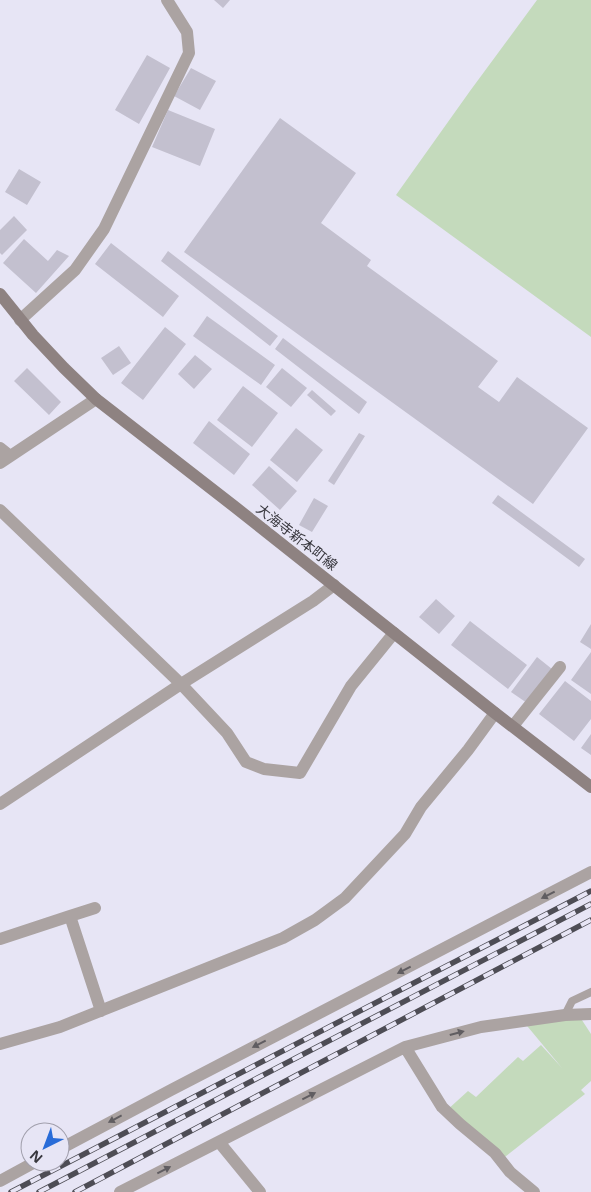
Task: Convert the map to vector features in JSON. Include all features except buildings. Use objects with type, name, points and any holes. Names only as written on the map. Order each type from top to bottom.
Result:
[{"type":"main road","name":"大海寺新本町線","points":[[0,294],[33,335],[96,399],[495,713],[591,786]]},
{"type":"street","points":[[20,320],[75,270],[104,230],[189,52],[187,32],[167,0]]},
{"type":"street","points":[[3,456],[96,399]]},
{"type":"street","points":[[0,510],[181,684],[227,734],[246,762],[264,769],[300,773],[351,686],[394,633]]},
{"type":"street","points":[[0,804],[334,585]]},
{"type":"street","points":[[514,726],[560,667]]},
{"type":"street","points":[[0,1044],[60,1027],[101,1011],[283,938],[315,920],[345,898],[405,834],[422,808],[495,713]]},
{"type":"street","points":[[70,1144],[591,872]]},
{"type":"street","points":[[0,939],[95,908]]},
{"type":"street","points":[[70,916],[101,1011]]},
{"type":"street","points":[[120,1192],[405,1047],[481,1027],[565,1015],[591,1014]]},
{"type":"street","points":[[405,1047],[442,1107],[495,1153],[510,1172],[534,1192]]},
{"type":"street","points":[[219,1142],[260,1192]]},
{"type":"street","points":[[2,1176],[20,1168]]},
{"type":"lane","points":[[565,1015],[572,1002],[591,992]]},
{"type":"green space","points":[[537,0],[591,0],[591,337],[396,195]]},
{"type":"green space","points":[[578,1014],[591,1034],[591,1081],[581,1090],[585,1094],[501,1160],[446,1111],[468,1091],[476,1097],[518,1057],[523,1061],[541,1045],[562,1068],[523,1021]]},
{"type":"railway","points":[[11,1192],[591,891]]},
{"type":"railway","points":[[39,1192],[591,904]]},
{"type":"railway","points":[[75,1192],[591,920]]}]
